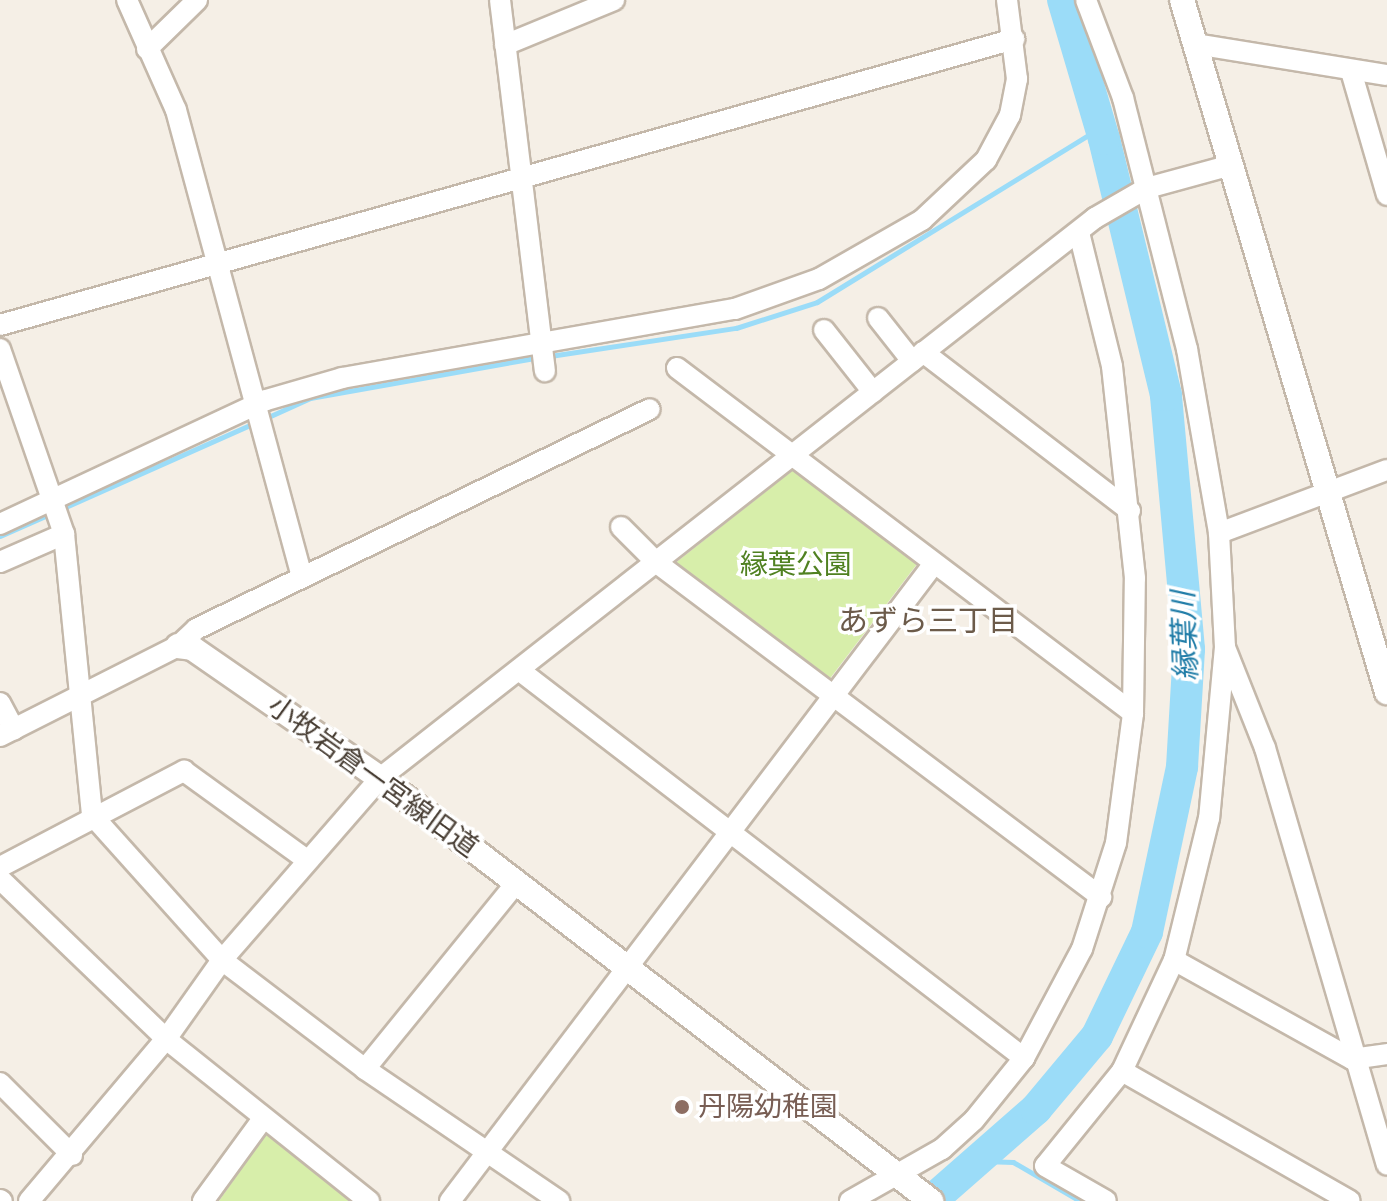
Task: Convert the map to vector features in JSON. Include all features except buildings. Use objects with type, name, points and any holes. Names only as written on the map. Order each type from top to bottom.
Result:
[{"type":"street","points":[[127,0],[176,110],[214,262],[302,576]]},
{"type":"street","points":[[147,49],[197,0]]},
{"type":"street","points":[[500,0],[542,358]]},
{"type":"street","points":[[505,45],[614,0]]},
{"type":"street","points":[[0,524],[342,378],[542,358],[735,309],[819,279],[922,220],[986,160],[1010,115],[1017,79],[1007,0]]},
{"type":"street","points":[[1086,0],[1123,98],[1187,349],[1219,533],[1225,647],[1209,818],[1174,960],[1122,1071],[1045,1166],[1106,1201]]},
{"type":"street","points":[[1182,0],[1387,692]]},
{"type":"street","points":[[0,325],[214,262],[1014,39]]},
{"type":"street","points":[[1195,44],[1387,75]]},
{"type":"street","points":[[1351,71],[1386,189]]},
{"type":"street","points":[[29,1201],[72,1155],[166,1039],[222,960],[380,778],[1095,218],[1144,189],[1231,165]]},
{"type":"street","points":[[850,1201],[915,1187],[1024,1058],[1082,949],[1116,843],[1133,713],[1136,644],[1130,511],[1112,366],[1079,233]]},
{"type":"street","points":[[878,318],[918,357],[1130,511]]},
{"type":"street","points":[[824,330],[873,392]]},
{"type":"street","points":[[0,349],[62,528],[82,694],[92,815],[222,960],[365,1069],[487,1155],[559,1201]]},
{"type":"street","points":[[677,368],[791,458],[1133,713]]},
{"type":"street","points":[[0,703],[7,733],[178,646],[196,629],[650,409]]},
{"type":"street","points":[[1219,533],[1387,470]]},
{"type":"street","points":[[621,527],[657,563],[1101,897]]},
{"type":"street","points":[[0,562],[62,528]]},
{"type":"street","points":[[450,1201],[731,835],[933,565]]},
{"type":"street","name":"小牧岩倉一宮線旧道","points":[[178,646],[192,648],[380,778],[915,1187]]},
{"type":"street","points":[[1225,647],[1265,748],[1352,1059],[1387,1165]]},
{"type":"street","points":[[519,670],[1024,1058]]},
{"type":"street","points":[[0,867],[92,815],[184,771],[307,860]]},
{"type":"street","points":[[0,879],[166,1039],[262,1120],[369,1201]]},
{"type":"street","points":[[365,1069],[517,882]]},
{"type":"street","points":[[1174,960],[1352,1059],[1387,1054]]},
{"type":"street","points":[[1122,1071],[1350,1201]]},
{"type":"street","points":[[0,1083],[72,1155]]},
{"type":"street","points":[[203,1201],[262,1120]]},
{"type":"green space","name":"縁葉公園","points":[[793,470],[917,564],[828,681],[674,564]]},
{"type":"green space","points":[[266,1133],[354,1201],[219,1201]]},
{"type":"waterway","name":"縁葉川","points":[[931,1201],[1036,1109],[1097,1036],[1147,932],[1182,767],[1189,649],[1166,395],[1104,139],[1063,0]]},
{"type":"waterway","points":[[550,356],[736,328],[817,302],[1101,127]]},
{"type":"waterway","points":[[266,418],[310,398],[540,357]]},
{"type":"waterway","points":[[61,509],[256,422]]},
{"type":"waterway","points":[[0,536],[52,513]]},
{"type":"waterway","points":[[983,1161],[1013,1162],[1080,1201]]},
{"type":"place","name":"丹陽幼稚園","points":[[682,1107]]},
{"type":"district","name":"あずら三丁目","points":[[928,621]]}]
